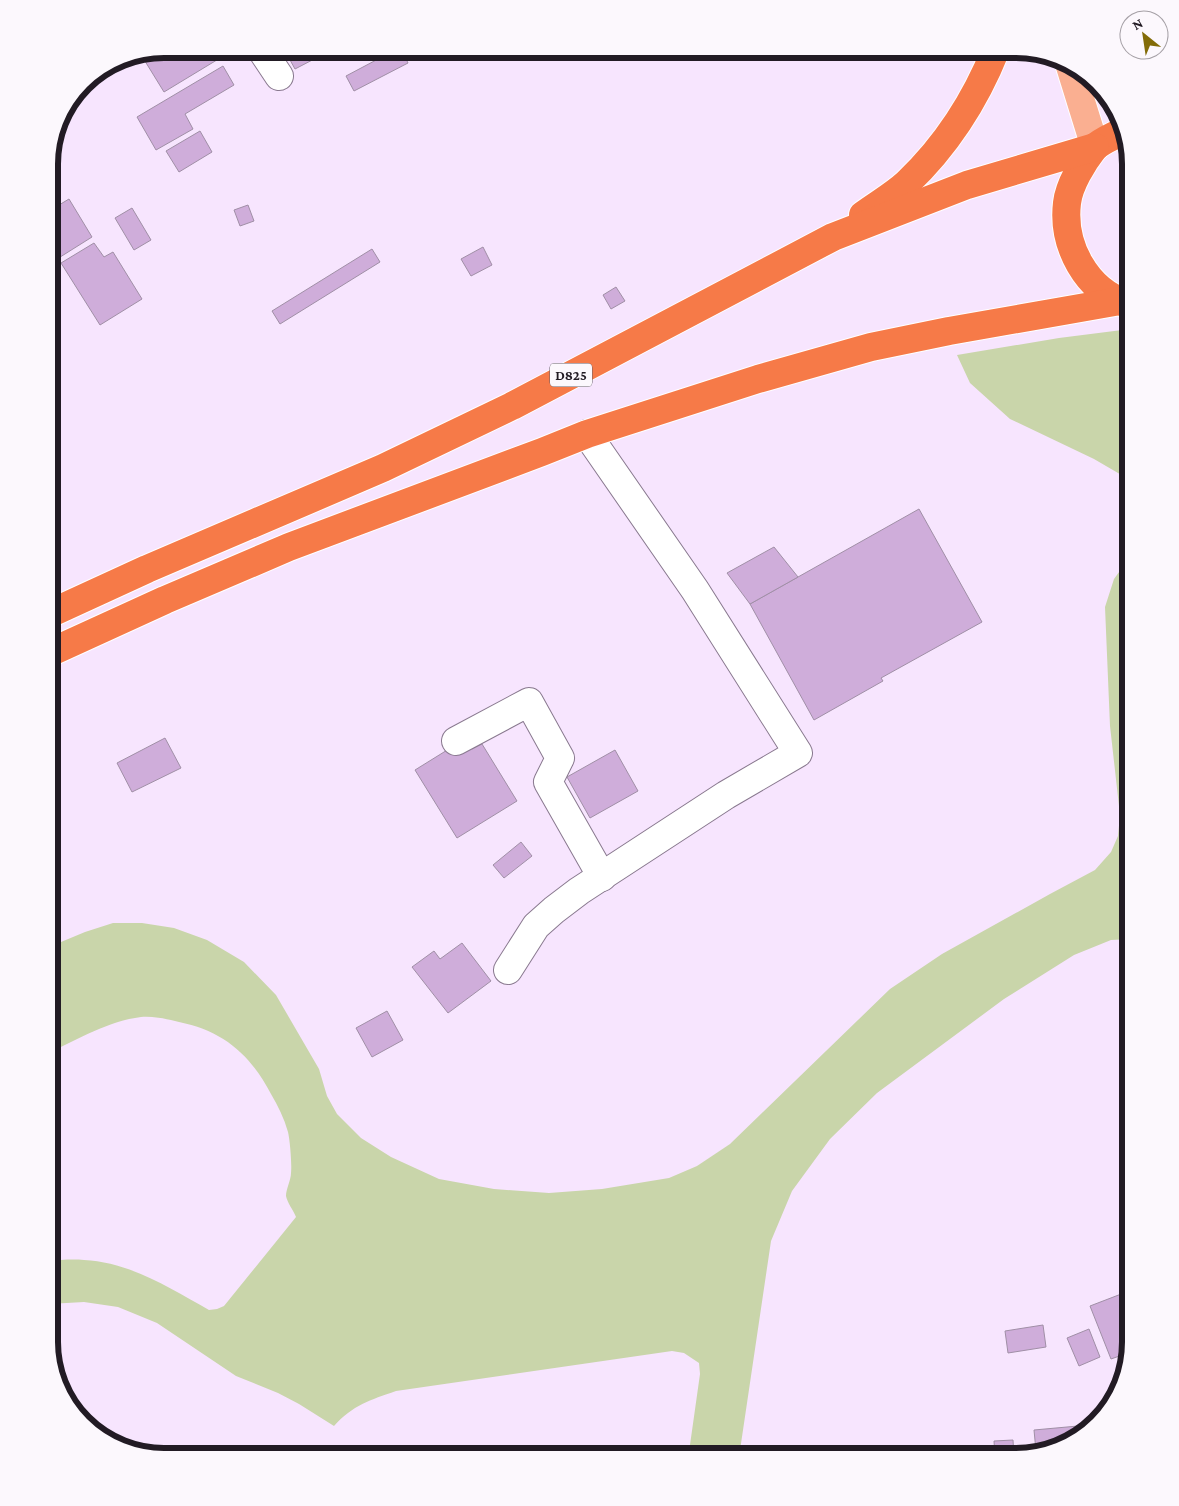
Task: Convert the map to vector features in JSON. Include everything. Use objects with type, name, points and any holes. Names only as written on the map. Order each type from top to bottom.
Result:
[{"type":"highway","points":[[833,237],[906,183],[933,155],[971,103],[992,58]]},
{"type":"highway","points":[[1117,134],[1095,147],[1074,178],[1067,202],[1066,226],[1072,250],[1083,271],[1100,288],[1122,301]]},
{"type":"highway","name":"D825","points":[[58,610],[147,569],[383,468],[512,406],[833,237],[967,185],[1095,147]]},
{"type":"highway","points":[[58,649],[165,600],[289,547],[587,434],[758,379],[871,348],[988,324],[1122,303]]},
{"type":"main road","points":[[1071,74],[1095,147]]},
{"type":"street","points":[[267,58],[279,76]]},
{"type":"street","points":[[508,970],[536,926],[554,910],[726,795],[798,753],[695,590],[587,434]]},
{"type":"street","points":[[456,741],[529,702],[560,758],[548,782],[602,877]]},
{"type":"green space","points":[[1122,330],[1122,475],[1094,459],[1010,419],[970,383],[957,355],[1059,338]]},
{"type":"green space","points":[[1122,568],[1122,939],[1111,940],[1074,955],[1004,999],[877,1093],[830,1139],[792,1191],[771,1241],[740,1448],[690,1448],[700,1374],[699,1363],[684,1353],[672,1351],[396,1391],[370,1400],[355,1408],[334,1426],[278,1393],[236,1376],[157,1323],[118,1307],[84,1302],[58,1303],[58,1260],[80,1260],[101,1262],[133,1271],[164,1285],[209,1310],[217,1309],[224,1306],[296,1217],[286,1196],[291,1176],[291,1159],[288,1132],[283,1117],[263,1080],[254,1067],[234,1046],[209,1031],[195,1026],[160,1018],[141,1017],[105,1026],[58,1049],[58,943],[113,923],[142,923],[174,928],[207,940],[244,962],[276,995],[319,1069],[327,1096],[337,1114],[361,1138],[391,1157],[439,1179],[494,1189],[549,1193],[602,1189],[669,1178],[697,1166],[730,1144],[890,989],[942,954],[1095,870],[1111,852],[1118,836],[1120,815],[1110,726],[1105,607],[1114,579]]},
{"type":"building","points":[[150,58],[220,58],[164,92],[144,60]]},
{"type":"building","points":[[289,58],[316,58],[295,69]]},
{"type":"building","points":[[380,58],[406,58],[408,63],[354,91],[346,76]]},
{"type":"building","points":[[223,66],[234,85],[185,114],[193,129],[156,150],[137,117]]},
{"type":"building","points":[[200,131],[212,152],[179,172],[166,151]]},
{"type":"building","points":[[69,199],[92,237],[58,258],[58,206]]},
{"type":"building","points":[[248,205],[254,221],[240,226],[234,210]]},
{"type":"building","points":[[132,208],[151,240],[134,250],[115,218]]},
{"type":"building","points":[[94,243],[104,257],[113,252],[142,299],[100,325],[61,263]]},
{"type":"building","points":[[483,247],[492,265],[471,276],[461,259]]},
{"type":"building","points":[[372,249],[380,262],[280,324],[272,311]]},
{"type":"building","points":[[616,287],[625,301],[611,309],[603,295]]},
{"type":"building","points":[[919,509],[982,622],[881,678],[883,681],[814,720],[750,604]]},
{"type":"building","points":[[774,547],[798,577],[750,604],[727,573]]},
{"type":"building","points":[[165,738],[181,768],[132,792],[117,763]]},
{"type":"building","points":[[465,739],[472,749],[482,744],[517,801],[457,838],[415,770]]},
{"type":"building","points":[[615,750],[638,791],[590,818],[567,777]]},
{"type":"building","points":[[521,842],[532,856],[504,878],[493,865]]},
{"type":"building","points":[[462,943],[491,981],[448,1013],[412,967],[434,951],[440,959]]},
{"type":"building","points":[[387,1011],[403,1040],[372,1057],[356,1028]]},
{"type":"building","points":[[1122,1294],[1122,1342],[1120,1356],[1111,1359],[1090,1306]]},
{"type":"building","points":[[1043,1325],[1046,1347],[1008,1353],[1005,1331]]},
{"type":"building","points":[[1089,1329],[1100,1357],[1079,1366],[1067,1338]]},
{"type":"building","points":[[1078,1426],[1078,1428],[1056,1440],[1036,1447],[1034,1430]]},
{"type":"building","points":[[1013,1440],[1013,1448],[994,1448],[994,1441]]}]
